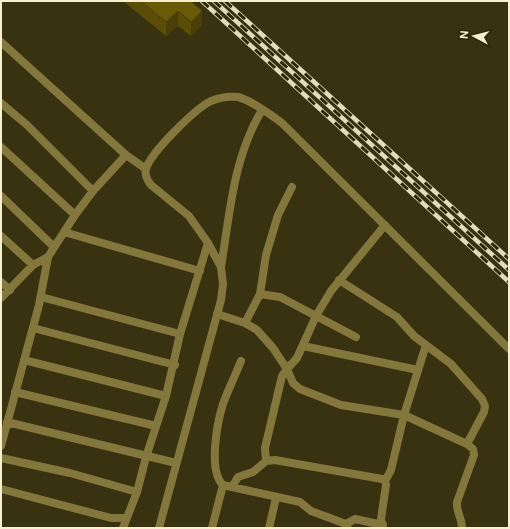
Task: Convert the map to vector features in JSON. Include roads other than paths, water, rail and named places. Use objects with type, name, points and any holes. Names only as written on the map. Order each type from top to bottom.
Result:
[{"type":"street","points":[[1,42],[126,155],[146,170]]},
{"type":"street","points":[[221,267],[208,243],[189,216],[151,185],[146,179],[146,170],[160,147],[198,110],[210,102],[221,98],[238,97],[282,123],[509,349]]},
{"type":"street","points":[[1,103],[27,125],[93,191]]},
{"type":"street","points":[[159,528],[217,314],[223,284],[221,267],[237,168],[242,150],[253,125],[262,110]]},
{"type":"street","points":[[1,147],[75,215]]},
{"type":"street","points":[[1,446],[41,297],[48,257],[75,215],[93,191],[126,155]]},
{"type":"street","points":[[245,323],[260,294],[266,255],[278,215],[292,187]]},
{"type":"street","points":[[1,196],[54,247]]},
{"type":"street","points":[[266,461],[265,448],[280,384],[287,369],[297,358],[316,316],[330,291],[385,225]]},
{"type":"street","points":[[64,232],[200,271]]},
{"type":"street","points":[[1,236],[33,265]]},
{"type":"street","points":[[123,528],[126,518],[130,515],[146,457],[166,396],[175,365],[180,334],[208,243]]},
{"type":"street","points":[[1,298],[33,265],[48,257]]},
{"type":"street","points":[[339,280],[397,317],[407,331],[451,364],[482,400],[485,406],[484,412],[467,444]]},
{"type":"street","points":[[1,282],[10,290]]},
{"type":"street","points":[[260,294],[280,297],[356,337]]},
{"type":"street","points":[[41,297],[180,334]]},
{"type":"street","points":[[217,314],[245,323],[257,330],[265,338],[287,369],[293,383],[296,386],[341,405],[404,415],[467,444],[473,449],[474,455],[456,508],[462,520],[462,528]]},
{"type":"street","points":[[33,328],[175,365]]},
{"type":"street","points":[[303,346],[413,369]]},
{"type":"street","points":[[222,485],[260,492],[276,498],[300,502],[311,510],[347,526],[355,519],[383,527],[381,519],[385,481],[391,470],[404,415],[426,346]]},
{"type":"street","points":[[24,360],[166,396]]},
{"type":"street","points":[[212,528],[222,485],[215,470],[218,429],[223,405],[241,361]]},
{"type":"street","points":[[16,392],[156,426]]},
{"type":"street","points":[[7,422],[176,464]]},
{"type":"street","points":[[1,458],[70,473],[137,492]]},
{"type":"street","points":[[232,487],[238,477],[248,474],[266,461],[275,460],[385,481]]},
{"type":"street","points":[[1,489],[111,518],[126,518]]},
{"type":"street","points":[[269,528],[276,498]]},
{"type":"railway","points":[[202,1],[509,282]]},
{"type":"railway","points":[[214,1],[509,270]]},
{"type":"railway","points":[[225,1],[509,259]]}]
